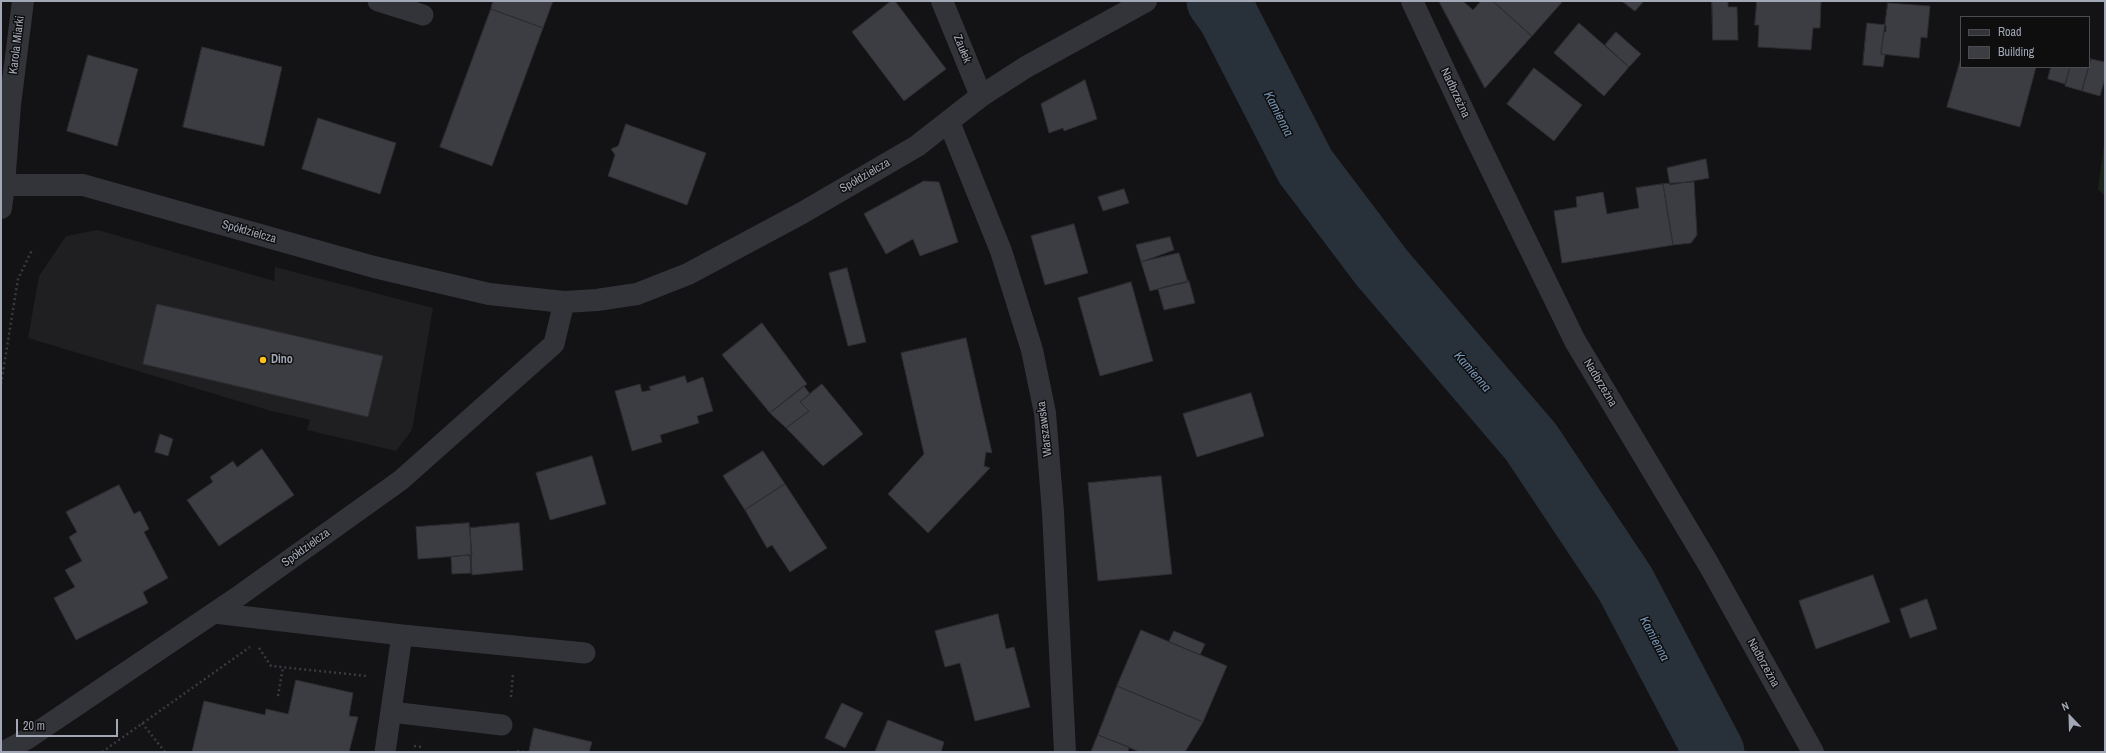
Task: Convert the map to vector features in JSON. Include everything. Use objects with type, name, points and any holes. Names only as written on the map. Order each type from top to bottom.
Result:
[{"type":"street","name":"Karola Miarki","points":[[1,208],[10,105],[23,1]]},
{"type":"street","name":"Zaułek","points":[[942,1],[981,96]]},
{"type":"street","name":"Spółdzielcza","points":[[4,185],[83,185],[374,267],[489,294],[564,302],[598,300],[637,294],[688,274],[897,158],[917,146],[981,96],[1026,67],[1146,1]]},
{"type":"street","name":"Nadbrzeżna","points":[[1412,1],[1475,136],[1576,341],[1709,565],[1813,752]]},
{"type":"street","name":"Warszawska","points":[[949,122],[1001,251],[1032,350],[1045,413],[1053,512],[1064,751]]},
{"type":"lane","points":[[378,1],[423,15]]},
{"type":"lane","name":"Spółdzielcza","points":[[3,752],[27,739],[214,613],[407,475],[554,344],[564,302]]},
{"type":"lane","points":[[214,613],[402,635],[585,654]]},
{"type":"lane","points":[[385,752],[402,635]]},
{"type":"lane","points":[[391,712],[502,725]]},
{"type":"path","points":[[1,384],[18,279],[32,250]]},
{"type":"path","points":[[102,752],[256,643],[272,666],[368,676]]},
{"type":"path","points":[[278,696],[283,667]]},
{"type":"path","points":[[142,723],[165,752]]},
{"type":"shaded area","points":[[2105,136],[2105,196],[2098,189]]},
{"type":"shaded area","points":[[98,230],[274,281],[275,267],[433,308],[412,430],[396,451],[307,430],[310,420],[268,410],[28,338],[39,276],[66,236]]},
{"type":"building","points":[[493,1],[553,1],[543,28],[491,9]]},
{"type":"building","points":[[891,1],[895,1],[946,69],[904,101],[852,32]]},
{"type":"building","points":[[1439,1],[1463,1],[1473,10],[1481,1],[1493,1],[1532,36],[1485,88]]},
{"type":"building","points":[[1493,1],[1563,1],[1532,36]]},
{"type":"building","points":[[1622,1],[1644,1],[1635,11]]},
{"type":"building","points":[[1712,1],[1728,1],[1728,7],[1737,7],[1738,40],[1713,40]]},
{"type":"building","points":[[1757,1],[1821,1],[1820,28],[1813,28],[1811,50],[1758,47],[1759,25],[1755,25]]},
{"type":"building","points":[[1888,3],[1930,6],[1927,38],[1921,37],[1919,58],[1881,54]]},
{"type":"building","points":[[491,9],[543,28],[492,166],[440,147]]},
{"type":"building","points":[[1579,23],[1629,67],[1604,96],[1554,53]]},
{"type":"building","points":[[1867,23],[1886,25],[1881,54],[1885,55],[1883,67],[1863,65]]},
{"type":"building","points":[[1616,32],[1641,54],[1629,67],[1605,45]]},
{"type":"building","points":[[202,47],[282,67],[264,146],[183,127]]},
{"type":"building","points":[[88,55],[138,69],[117,146],[67,131]]},
{"type":"building","points":[[2091,59],[2105,62],[2105,78],[2100,96],[2082,91],[2088,68],[2090,68]]},
{"type":"building","points":[[1960,62],[1960,68],[2036,68],[2020,127],[1947,107]]},
{"type":"building","points":[[1534,68],[1582,105],[1554,141],[1507,104]]},
{"type":"building","points":[[2051,68],[2070,68],[2065,84],[2048,79]]},
{"type":"building","points":[[2070,68],[2089,68],[2082,91],[2065,86]]},
{"type":"building","points":[[1085,80],[1097,119],[1064,131],[1063,128],[1049,133],[1041,104]]},
{"type":"building","points":[[318,118],[396,143],[380,194],[302,169]]},
{"type":"building","points":[[626,124],[706,153],[687,205],[608,176],[615,155],[611,149],[618,146]]},
{"type":"building","points":[[1706,159],[1709,178],[1670,185],[1667,168]]},
{"type":"building","points":[[924,181],[939,182],[958,242],[920,256],[913,239],[886,254],[864,214]]},
{"type":"building","points":[[1694,182],[1697,235],[1691,243],[1673,245],[1663,184]]},
{"type":"building","points":[[1663,184],[1673,245],[1562,263],[1554,211],[1577,207],[1576,197],[1603,192],[1607,214],[1639,208],[1636,188]]},
{"type":"building","points":[[1124,189],[1129,203],[1103,211],[1098,197]]},
{"type":"building","points":[[1074,224],[1088,273],[1045,285],[1031,236]]},
{"type":"building","points":[[1170,237],[1174,250],[1141,262],[1136,245]]},
{"type":"building","points":[[1179,253],[1188,282],[1150,291],[1141,262]]},
{"type":"building","points":[[847,268],[866,342],[848,346],[829,273]]},
{"type":"building","points":[[1189,281],[1195,303],[1164,310],[1158,289]]},
{"type":"building","points":[[1131,282],[1153,361],[1100,376],[1078,298]]},
{"type":"building","name":"Dino","points":[[157,304],[383,356],[368,417],[143,364]]},
{"type":"building","points":[[762,323],[807,384],[770,413],[722,355]]},
{"type":"building","points":[[966,338],[992,453],[986,452],[984,466],[990,468],[928,533],[888,494],[924,454],[901,353]]},
{"type":"building","points":[[685,376],[687,383],[703,377],[713,411],[697,416],[699,423],[660,435],[662,442],[632,451],[615,391],[640,384],[642,392],[651,390],[649,387]]},
{"type":"building","points":[[822,384],[863,434],[823,466],[786,428],[809,411],[800,402]]},
{"type":"building","points":[[804,386],[810,394],[800,402],[809,411],[786,428],[770,413]]},
{"type":"building","points":[[1251,393],[1264,436],[1197,457],[1183,414]]},
{"type":"building","points":[[160,434],[173,439],[168,456],[155,452]]},
{"type":"building","points":[[262,449],[294,495],[219,546],[187,500],[213,482],[210,477],[233,461],[237,467]]},
{"type":"building","points":[[763,451],[785,484],[745,510],[723,476]]},
{"type":"building","points":[[592,456],[606,504],[550,520],[536,473]]},
{"type":"building","points":[[1161,476],[1172,574],[1098,581],[1088,483]]},
{"type":"building","points":[[785,484],[827,548],[790,572],[772,545],[767,548],[745,510]]},
{"type":"building","points":[[119,485],[134,514],[140,511],[149,529],[144,532],[168,578],[143,592],[148,603],[76,640],[54,598],[75,587],[65,570],[82,561],[69,537],[77,532],[66,512]]},
{"type":"building","points":[[469,523],[472,555],[418,559],[416,527]]},
{"type":"building","points":[[519,523],[523,570],[472,575],[470,528]]},
{"type":"building","points":[[470,555],[471,573],[452,574],[451,557]]},
{"type":"building","points":[[1873,575],[1890,622],[1816,649],[1799,601]]},
{"type":"building","points":[[1927,599],[1937,629],[1910,638],[1900,609]]},
{"type":"building","points":[[998,614],[1006,649],[1014,647],[1030,707],[975,721],[960,663],[945,667],[935,631]]},
{"type":"building","points":[[1141,630],[1227,666],[1203,722],[1117,686]]},
{"type":"building","points":[[1174,631],[1205,644],[1200,655],[1169,642]]},
{"type":"building","points":[[296,680],[353,693],[349,716],[358,717],[349,752],[192,752],[204,701],[265,715],[266,709],[288,714]]},
{"type":"building","points":[[1117,686],[1203,722],[1185,752],[1140,752],[1098,735]]},
{"type":"building","points":[[842,703],[863,713],[845,748],[825,738]]},
{"type":"building","points":[[888,720],[944,742],[941,752],[875,752]]},
{"type":"building","points":[[534,728],[592,742],[589,752],[529,752]]},
{"type":"building","points":[[1098,735],[1129,747],[1128,752],[1091,752]]},
{"type":"waterway","name":"Kamienna","points":[[1217,1],[1228,16],[1305,166],[1382,268],[1531,442],[1625,583],[1714,752]]},
{"type":"place","name":"Dino","points":[[263,360]]}]
